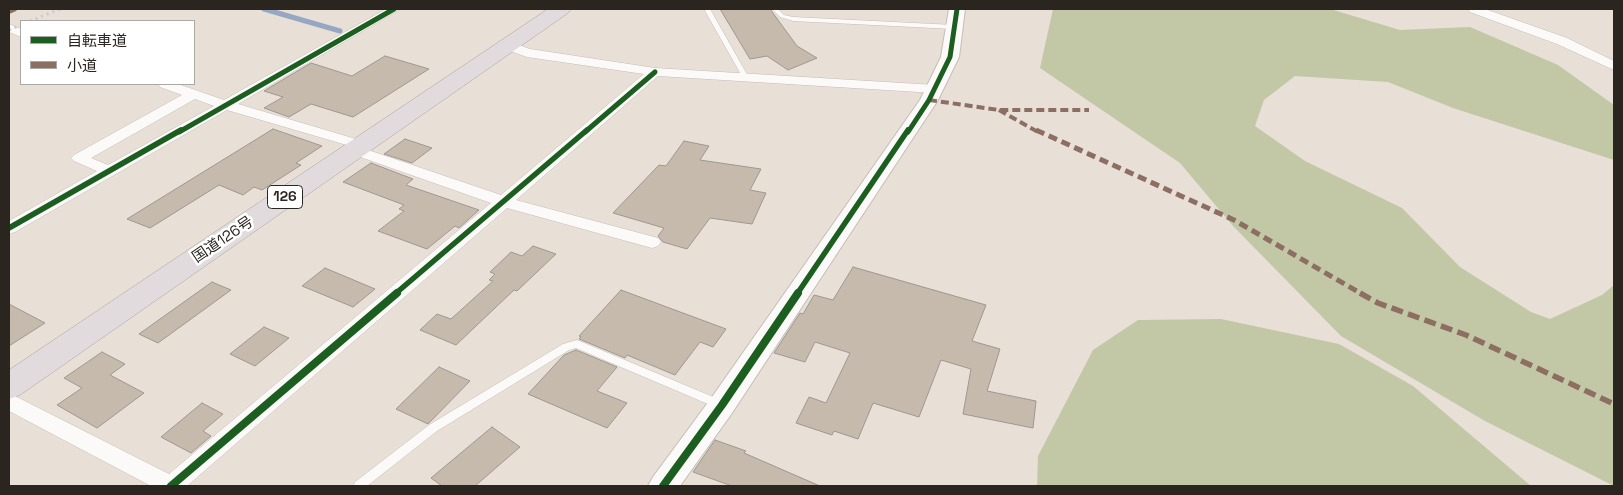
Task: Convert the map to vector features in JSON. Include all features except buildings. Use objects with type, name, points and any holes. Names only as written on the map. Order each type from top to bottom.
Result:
[{"type":"highway","name":"国道126号","points":[[9,386],[561,9]]},
{"type":"street","points":[[9,228],[394,9]]},
{"type":"street","points":[[1474,9],[1562,42],[1614,66]]},
{"type":"street","points":[[663,486],[722,405],[935,90],[950,57],[955,18]]},
{"type":"street","points":[[507,46],[527,53],[655,72],[935,90]]},
{"type":"street","points":[[9,401],[171,486],[655,72]]},
{"type":"street","points":[[168,85],[226,106],[358,148],[505,202],[652,242]]},
{"type":"street","points":[[110,171],[79,158],[194,94]]},
{"type":"lane","points":[[707,9],[746,78]]},
{"type":"lane","points":[[775,9],[782,16],[793,19],[955,18]]},
{"type":"lane","points":[[359,486],[433,428],[566,347],[577,344],[722,405]]},
{"type":"green space","points":[[1053,9],[1330,9],[1400,30],[1470,27],[1558,65],[1614,105],[1614,160],[1453,108],[1388,82],[1295,76],[1264,100],[1255,126],[1305,161],[1402,208],[1460,267],[1531,312],[1550,319],[1602,295],[1614,285],[1614,486],[1485,421],[1341,336],[1233,226],[1180,163],[1040,68]]},
{"type":"green space","points":[[1221,319],[1339,344],[1413,386],[1531,486],[1037,486],[1038,456],[1093,350],[1138,320]]},
{"type":"waterway","points":[[264,9],[340,31]]},
{"type":"railway","points":[[32,20],[60,9]]},
{"type":"railway","points":[[9,30],[20,25]]},
{"type":"marked path","points":[[9,12],[16,9]]},
{"type":"marked path","points":[[929,100],[999,110],[1089,110]]},
{"type":"marked path","points":[[999,110],[1046,136],[1234,220],[1378,303],[1466,335],[1614,404]]},
{"type":"cycle path","points":[[9,228],[394,9]]},
{"type":"cycle path","points":[[663,486],[722,405],[929,100],[950,57],[957,9]]},
{"type":"cycle path","points":[[171,486],[655,72]]}]
